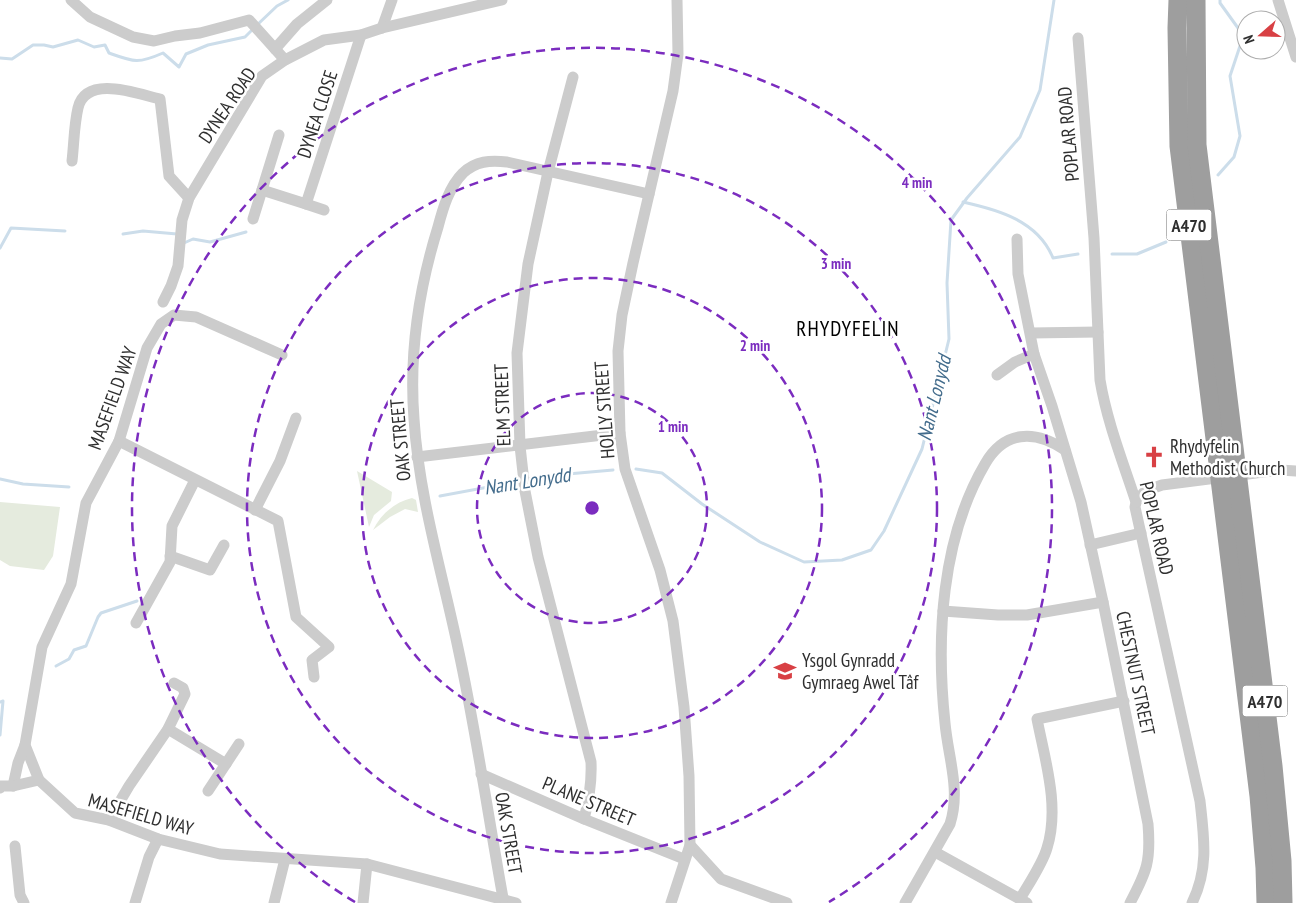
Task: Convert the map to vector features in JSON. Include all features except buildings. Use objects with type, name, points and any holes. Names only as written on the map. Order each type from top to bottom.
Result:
[{"type":"highway","name":"A470","points":[[1178,0],[1179,146],[1226,447]]},
{"type":"highway","name":"A470","points":[[1196,0],[1198,146],[1259,796],[1266,903]]},
{"type":"highway","name":"A470","points":[[1232,502],[1274,776],[1282,861],[1283,903]]},
{"type":"street","points":[[71,0],[90,17],[133,38],[154,42],[175,36],[200,33],[249,20],[285,60]]},
{"type":"street","points":[[275,49],[297,24],[327,0]]},
{"type":"street","points":[[382,28],[392,0]]},
{"type":"street","name":"DYNEA ROAD","points":[[163,302],[178,266],[182,220],[189,198],[262,76],[285,60],[324,40],[361,35],[382,28],[502,0]]},
{"type":"street","name":"HOLLY STREET","points":[[671,903],[690,845],[689,776],[684,708],[673,621],[660,570],[625,469],[617,393],[618,351],[629,282],[674,91],[678,54],[677,0]]},
{"type":"street","points":[[1278,0],[1294,41],[1296,56]]},
{"type":"street","name":"DYNEA CLOSE","points":[[306,204],[361,35]]},
{"type":"street","name":"POPLAR ROAD","points":[[1078,38],[1094,238],[1100,380],[1103,399],[1136,502],[1135,507],[1200,801],[1204,843],[1202,878],[1192,903]]},
{"type":"street","name":"ELM STREET","points":[[573,77],[548,172],[528,264],[517,353],[520,446],[525,491],[538,557],[591,762],[592,780],[590,797],[584,819]]},
{"type":"street","points":[[72,161],[79,106],[86,94],[98,89],[111,88],[160,99],[169,176],[189,198]]},
{"type":"street","name":"DYNEA CLOSE","points":[[253,220],[279,135]]},
{"type":"street","name":"OAK STREET","points":[[503,898],[465,682],[444,581],[427,519],[417,457],[412,380],[420,303],[427,262],[452,188],[463,174],[477,164],[490,160],[507,162],[649,194]]},
{"type":"street","points":[[262,190],[324,210]]},
{"type":"street","name":"CHESTNUT STREET","points":[[1017,239],[1018,274],[1034,354],[1081,502],[1139,773],[1150,839],[1150,853],[1147,868],[1130,903]]},
{"type":"street","name":"MASEFIELD WAY","points":[[282,355],[196,317],[174,315],[161,324],[148,348],[119,441],[86,503],[71,584],[42,647],[25,745],[39,780],[75,813],[109,820],[158,839],[220,854],[367,864],[503,898],[516,903]]},
{"type":"street","points":[[1031,333],[1098,332]]},
{"type":"street","points":[[997,376],[1015,362],[1034,354]]},
{"type":"street","points":[[255,510],[280,461],[296,418]]},
{"type":"street","points":[[417,457],[620,433]]},
{"type":"street","points":[[906,903],[950,824],[956,798],[943,705],[941,654],[943,611],[952,555],[971,489],[991,453],[1002,443],[1018,437],[1043,438],[1065,450]]},
{"type":"street","points":[[119,441],[278,521],[296,617],[329,647],[312,660],[314,677]]},
{"type":"street","points":[[1136,502],[1145,491],[1162,486],[1280,470],[1296,471]]},
{"type":"street","points":[[136,622],[170,562],[172,526],[196,480]]},
{"type":"street","points":[[1090,545],[1141,533]]},
{"type":"street","points":[[170,556],[210,570],[224,545]]},
{"type":"street","points":[[943,611],[998,616],[1027,615],[1103,602]]},
{"type":"street","points":[[109,820],[129,786],[168,729],[185,694],[183,688],[174,683]]},
{"type":"street","points":[[935,852],[1024,901],[1047,850],[1052,829],[1050,789],[1037,719],[1124,701]]},
{"type":"street","points":[[168,729],[226,764]]},
{"type":"street","points":[[208,791],[239,744]]},
{"type":"street","points":[[13,786],[18,763],[25,745]]},
{"type":"street","name":"PLANE STREET","points":[[481,774],[584,819],[684,859]]},
{"type":"street","points":[[0,788],[1,786],[13,786],[39,780]]},
{"type":"street","points":[[134,903],[149,857],[158,839]]},
{"type":"street","points":[[690,845],[721,879],[787,903]]},
{"type":"street","points":[[5,858],[16,850],[20,895],[24,903]]},
{"type":"street","points":[[274,903],[285,859]]},
{"type":"street","points":[[363,903],[367,864]]},
{"type":"shaded area","points":[[357,471],[392,492],[391,501],[374,515],[369,527]]},
{"type":"shaded area","points":[[412,498],[416,500],[418,512],[405,509],[390,517],[373,530],[389,510],[400,502]]},
{"type":"shaded area","points":[[0,502],[60,507],[53,556],[44,570],[10,566],[0,560]]},
{"type":"waterway","points":[[257,25],[277,6],[288,0]]},
{"type":"waterway","name":"Nant Lonydd","points":[[636,469],[662,473],[702,504],[760,542],[804,562],[842,560],[871,550],[884,531],[922,449],[949,339],[947,283],[951,220],[967,198],[1020,137],[1040,90],[1054,0]]},
{"type":"waterway","points":[[1218,175],[1234,157],[1240,136],[1230,76],[1242,40],[1238,28],[1220,3],[1220,0]]},
{"type":"waterway","points":[[0,58],[12,59],[33,45],[53,47],[78,40],[94,47],[105,45],[109,53],[136,61],[163,53],[179,67],[186,54],[208,45],[245,37],[253,29]]},
{"type":"waterway","points":[[963,202],[1003,213],[1016,219],[1038,235],[1053,258],[1078,254]]},
{"type":"waterway","points":[[0,248],[11,228],[65,231]]},
{"type":"waterway","points":[[123,234],[143,231],[179,235]]},
{"type":"waterway","points":[[184,243],[193,239],[210,242],[246,232]]},
{"type":"waterway","points":[[1112,254],[1137,254],[1166,242]]},
{"type":"waterway","name":"Nant Lonydd","points":[[527,479],[613,470]]},
{"type":"waterway","points":[[0,479],[23,484],[69,487]]},
{"type":"waterway","name":"Nant Lonydd","points":[[440,496],[521,481]]},
{"type":"waterway","points":[[56,666],[69,659],[74,650],[86,646],[101,613],[137,601]]},
{"type":"waterway","points":[[0,702],[3,701],[0,735]]},
{"type":"place","name":"Rhydyfelin Methodist Church","points":[[1154,457]]},
{"type":"place","name":"Ysgol Gynradd Gymraeg Awel Tâf","points":[[785,671]]},
{"type":"district","name":"RHYDYFELIN","points":[[848,328]]}]
